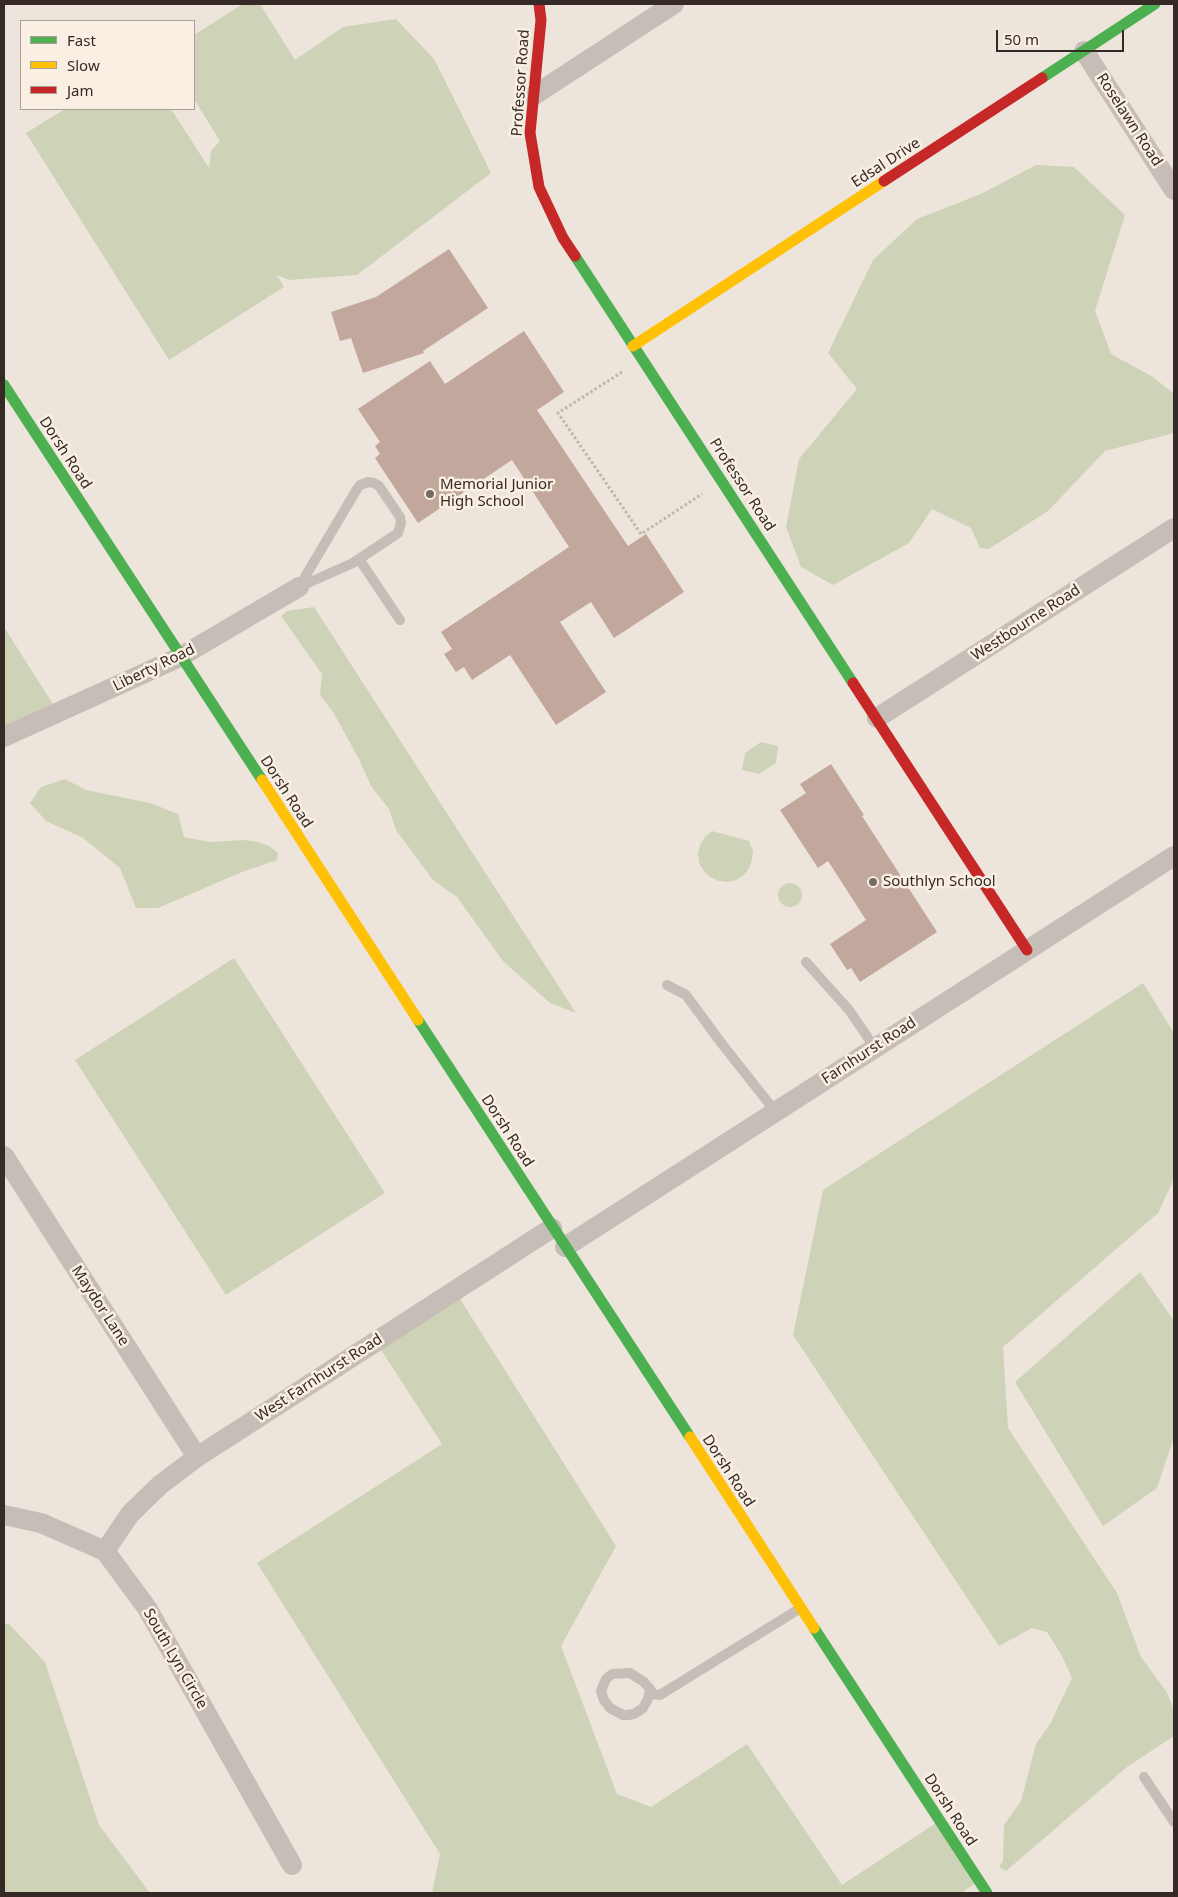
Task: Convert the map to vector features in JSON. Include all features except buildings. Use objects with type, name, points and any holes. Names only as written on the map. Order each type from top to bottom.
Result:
[{"type":"street","name":"Professor Road","points":[[539,4],[540,20],[530,133],[539,187],[563,238],[1027,950]]},
{"type":"street","points":[[533,96],[674,4]]},
{"type":"street","name":"Edsal Drive","points":[[633,346],[1155,4]]},
{"type":"street","name":"Roselawn Road","points":[[1084,51],[1174,190]]},
{"type":"street","name":"Dorsh Road","points":[[4,385],[800,1609],[987,1893]]},
{"type":"street","name":"Westbourne Road","points":[[877,718],[1174,528]]},
{"type":"street","name":"Liberty Road","points":[[4,737],[180,657],[299,587]]},
{"type":"street","name":"Farnhurst Road","points":[[565,1247],[1174,856]]},
{"type":"street","name":"Maydor Lane","points":[[4,1156],[197,1457]]},
{"type":"street","name":"West Farnhurst Road","points":[[105,1551],[130,1514],[160,1485],[197,1457],[552,1228]]},
{"type":"street","name":"South Lyn Circle","points":[[4,1515],[41,1522],[105,1551],[147,1608],[292,1865]]},
{"type":"lane","points":[[363,483],[374,483],[379,486],[400,517],[401,528],[398,533],[359,559],[299,587],[357,489],[363,483]]},
{"type":"lane","points":[[359,559],[400,620]]},
{"type":"lane","points":[[806,962],[849,1010],[874,1048]]},
{"type":"lane","points":[[667,985],[686,995],[775,1111]]},
{"type":"lane","points":[[650,1689],[648,1699],[643,1708],[634,1714],[628,1715],[623,1715],[610,1708],[604,1700],[601,1691],[606,1679],[616,1673],[630,1673],[644,1682],[650,1689],[653,1694],[660,1695],[800,1609]]},
{"type":"lane","points":[[1144,1777],[1174,1822]]},
{"type":"path","points":[[622,372],[558,413],[641,534],[702,494]]},
{"type":"green space","points":[[243,4],[260,4],[295,60],[343,27],[396,19],[434,59],[491,173],[357,275],[289,280],[277,275],[284,287],[169,360],[26,133],[63,110],[172,110],[209,168],[211,151],[220,141],[195,101],[195,34]]},
{"type":"green space","points":[[1036,165],[1074,167],[1125,215],[1095,311],[1111,354],[1153,377],[1174,394],[1174,433],[1105,451],[1048,511],[989,549],[980,548],[971,528],[932,509],[909,543],[833,585],[801,567],[786,527],[799,459],[857,389],[828,353],[873,260],[917,219],[981,194]]},
{"type":"green space","points":[[314,607],[576,1013],[550,1003],[503,961],[457,897],[433,880],[396,830],[389,809],[371,786],[359,759],[333,712],[320,695],[322,674],[281,616],[287,611]]},
{"type":"green space","points":[[4,627],[58,712],[4,737]]},
{"type":"green space","points":[[761,742],[778,746],[776,763],[759,774],[742,770],[745,753]]},
{"type":"green space","points":[[65,779],[86,790],[150,803],[178,814],[184,837],[210,842],[244,840],[258,842],[269,846],[278,853],[277,860],[242,872],[158,908],[136,908],[120,868],[83,838],[46,821],[30,803],[41,787]]},
{"type":"green space","points":[[712,831],[749,841],[753,851],[752,860],[744,875],[736,880],[728,882],[719,881],[710,877],[699,863],[700,845]]},
{"type":"green space","points":[[790,883],[795,884],[801,890],[801,900],[795,906],[790,907],[785,906],[779,900],[778,895],[779,890],[785,884]]},
{"type":"green space","points":[[234,958],[385,1193],[226,1295],[75,1060]]},
{"type":"green space","points":[[1143,983],[1174,1033],[1174,1179],[1158,1213],[1003,1347],[1008,1428],[1117,1593],[1141,1657],[1166,1691],[1174,1709],[1174,1736],[1127,1767],[1006,1871],[999,1867],[1003,1861],[1004,1825],[1021,1801],[1036,1744],[1050,1724],[1072,1678],[1062,1656],[1047,1632],[1032,1628],[999,1646],[793,1335],[823,1190]]},
{"type":"green space","points":[[1140,1272],[1174,1321],[1174,1437],[1157,1488],[1103,1526],[1015,1382]]},
{"type":"green space","points":[[455,1291],[616,1546],[561,1646],[617,1794],[651,1807],[747,1744],[842,1885],[939,1821],[979,1881],[961,1893],[432,1893],[440,1854],[257,1563],[442,1444],[376,1342]]},
{"type":"green space","points":[[4,1624],[9,1624],[45,1662],[99,1825],[150,1893],[4,1893]]},
{"type":"traffic: fast","points":[[1042,78],[1155,4]]},
{"type":"traffic: fast","points":[[575,256],[853,683]]},
{"type":"traffic: fast","points":[[4,385],[262,780]]},
{"type":"traffic: fast","points":[[418,1020],[690,1437]]},
{"type":"traffic: fast","points":[[814,1628],[987,1893]]},
{"type":"traffic: slow","points":[[633,346],[884,181]]},
{"type":"traffic: slow","points":[[262,780],[418,1020]]},
{"type":"traffic: slow","points":[[690,1437],[814,1628]]},
{"type":"traffic: jam","points":[[539,4],[541,20],[530,133],[539,187],[563,238],[575,256]]},
{"type":"traffic: jam","points":[[884,181],[1042,78]]},
{"type":"traffic: jam","points":[[853,683],[1027,950]]},
{"type":"place","name":"Memorial Junior High School","points":[[430,494]]},
{"type":"place","name":"Southlyn School","points":[[873,882]]}]
